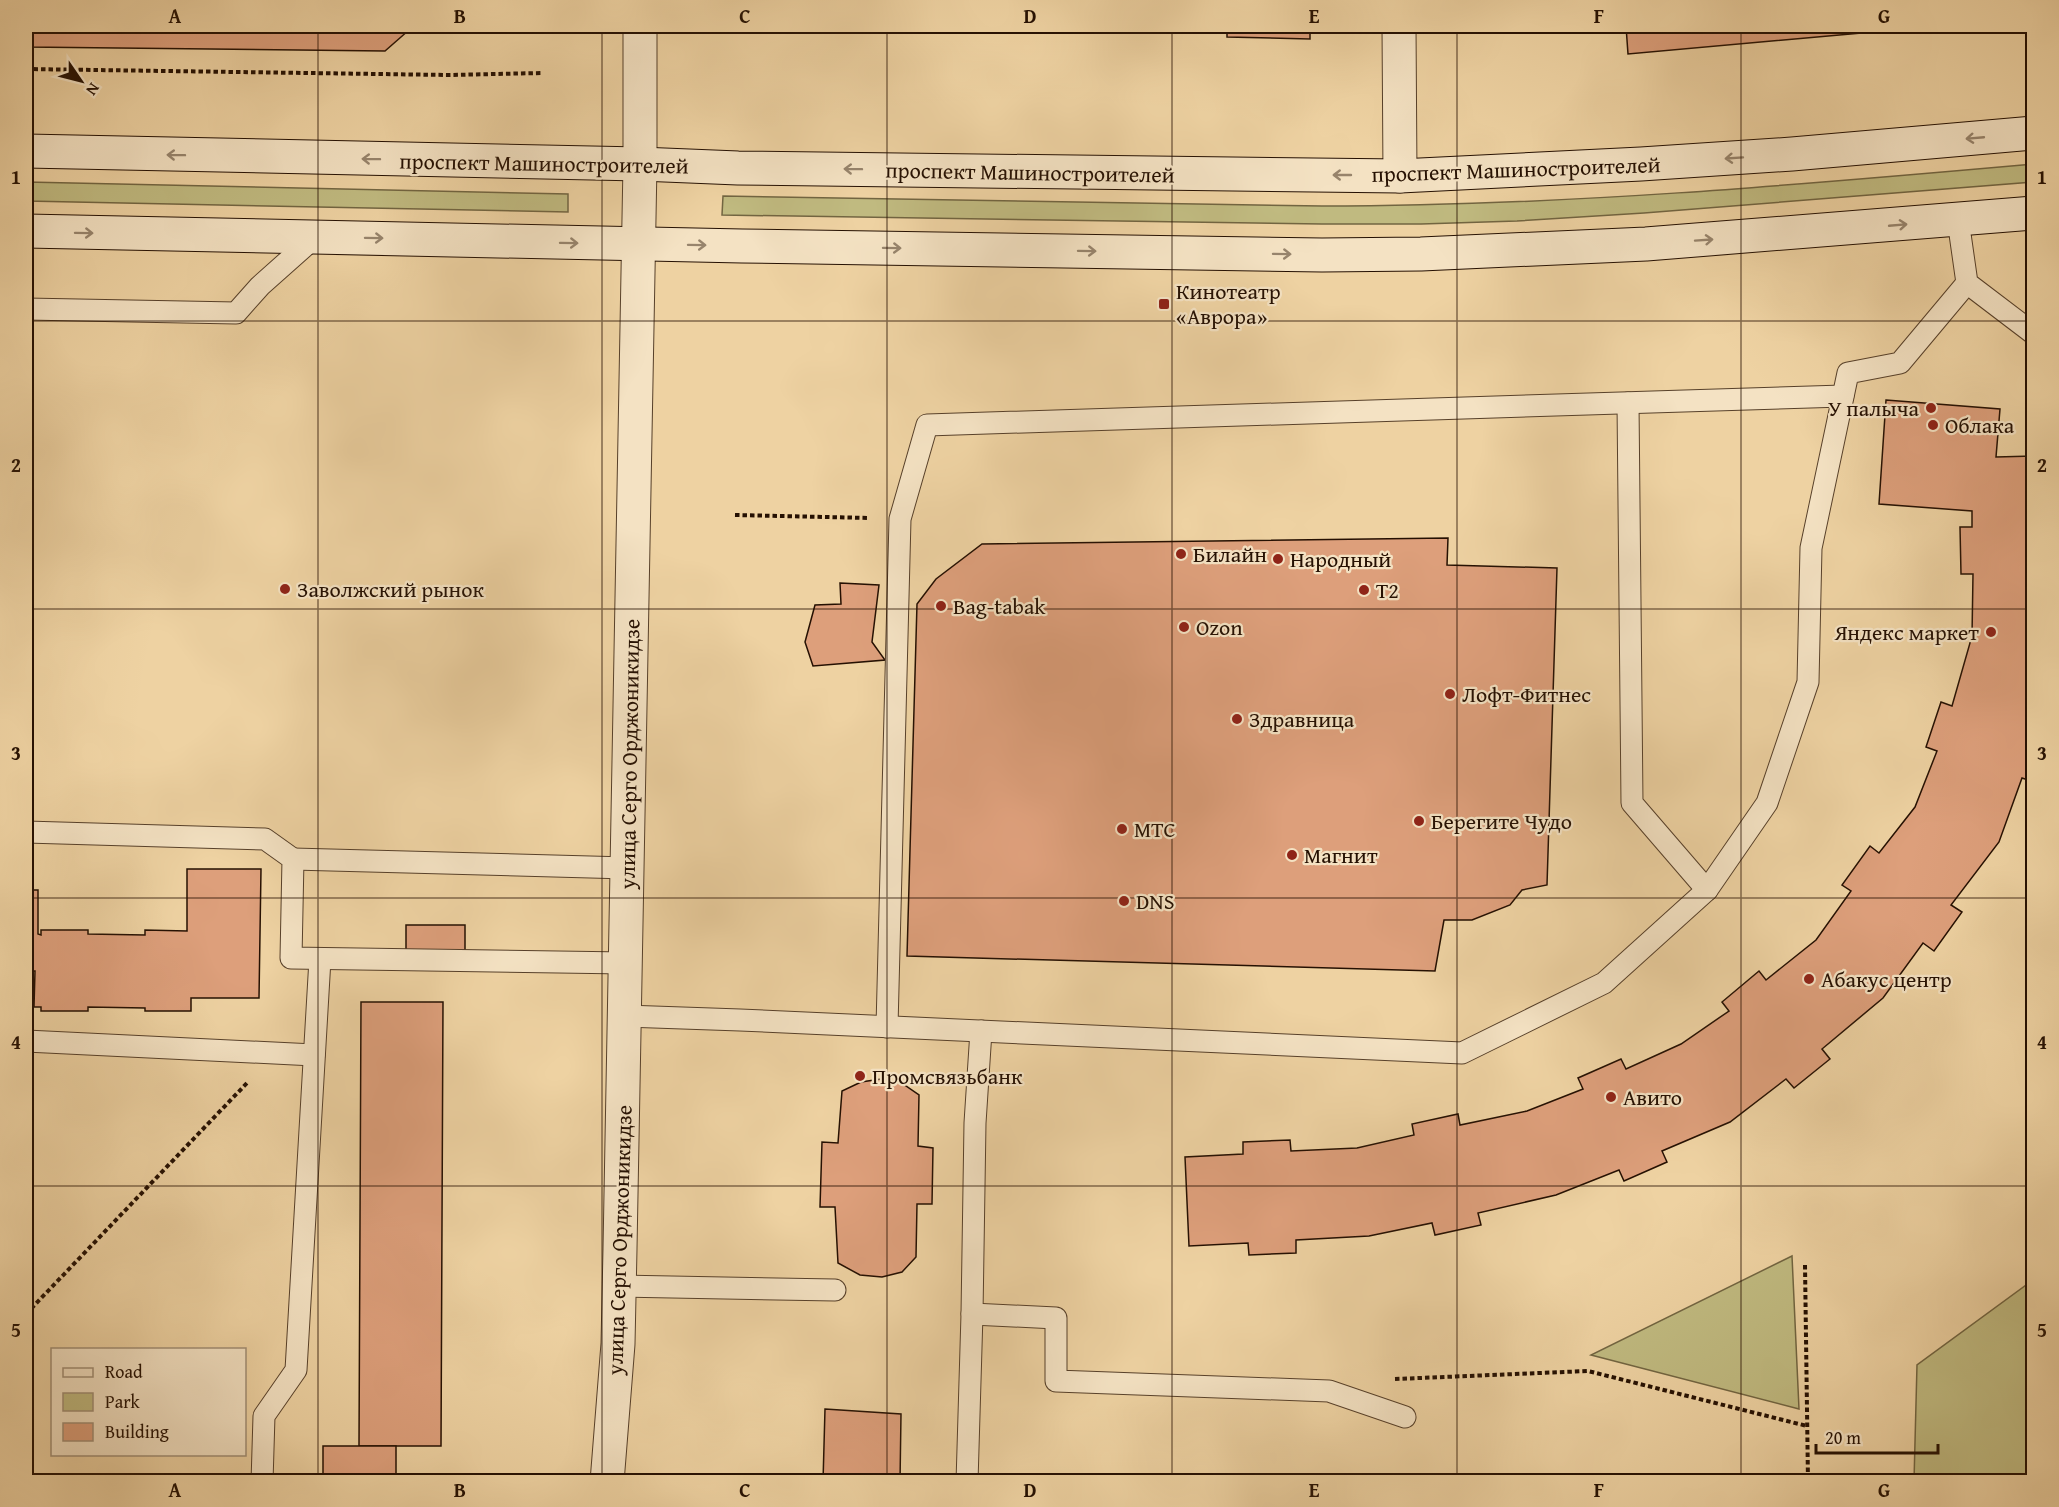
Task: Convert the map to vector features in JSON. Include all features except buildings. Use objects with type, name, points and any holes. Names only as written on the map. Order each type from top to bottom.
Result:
[{"type":"main road","name":"улица Серго Орджоникидзе","points":[[607,1482],[618,1344],[639,244],[640,26]]},
{"type":"main road","points":[[1399,26],[1400,176]]},
{"type":"main road","name":"проспект Машиностроителей","points":[[26,151],[738,168],[1400,176],[1664,163],[2034,133]]},
{"type":"main road","points":[[26,231],[639,244],[1421,254],[1646,244],[2034,213]]},
{"type":"lane","points":[[1958,220],[1967,283],[2034,334]]},
{"type":"lane","points":[[26,309],[236,313],[260,286],[315,237]]},
{"type":"lane","points":[[625,1016],[1462,1053],[1604,983],[1707,890],[1767,803],[1808,682],[1811,548],[1848,373],[1900,363],[1967,283]]},
{"type":"lane","points":[[887,1026],[900,519],[927,425],[1843,396]]},
{"type":"lane","points":[[1628,403],[1632,803],[1707,890]]},
{"type":"lane","points":[[26,832],[265,839],[293,859],[627,868]]},
{"type":"lane","points":[[293,859],[291,958],[626,963]]},
{"type":"lane","points":[[262,1482],[264,1416],[296,1370],[320,959]]},
{"type":"lane","points":[[967,1482],[975,1123],[981,1031]]},
{"type":"lane","points":[[26,1041],[314,1055]]},
{"type":"lane","points":[[619,1286],[835,1290]]},
{"type":"lane","points":[[972,1314],[1056,1318],[1056,1381],[1329,1391],[1405,1417]]},
{"type":"path","points":[[26,69],[448,75],[543,73]]},
{"type":"path","points":[[735,515],[900,519]]},
{"type":"path","points":[[26,1314],[276,1053]]},
{"type":"path","points":[[1805,1265],[1808,1482]]},
{"type":"path","points":[[1346,1397],[1400,1378],[1588,1371],[1808,1426]]},
{"type":"green space","points":[[2034,164],[2033,182],[1517,221],[1322,224],[722,215],[723,196],[1322,206],[1411,205],[1678,193]]},
{"type":"green space","points":[[26,182],[568,194],[568,212],[26,201]]},
{"type":"green space","points":[[1792,1256],[1799,1409],[1591,1355]]},
{"type":"green space","points":[[2033,1280],[2033,1481],[1914,1481],[1917,1365]]},
{"type":"place","name":"Кинотеатр «Аврора»","points":[[1164,304]]},
{"type":"place","name":"У палыча","points":[[1931,408]]},
{"type":"place","name":"Облака","points":[[1933,425]]},
{"type":"place","name":"Билайн","points":[[1181,554]]},
{"type":"place","name":"Народный","points":[[1278,559]]},
{"type":"place","name":"Заволжский рынок","points":[[285,589]]},
{"type":"place","name":"T2","points":[[1364,590]]},
{"type":"place","name":"Bag-tabak","points":[[941,606]]},
{"type":"place","name":"Ozon","points":[[1184,627]]},
{"type":"place","name":"Яндекс маркет","points":[[1991,632]]},
{"type":"place","name":"Лофт-Фитнес","points":[[1450,694]]},
{"type":"place","name":"Здравница","points":[[1237,719]]},
{"type":"place","name":"Берегите Чудо","points":[[1419,821]]},
{"type":"place","name":"МТС","points":[[1122,829]]},
{"type":"place","name":"Магнит","points":[[1292,855]]},
{"type":"place","name":"DNS","points":[[1124,901]]},
{"type":"place","name":"Абакус центр","points":[[1809,979]]},
{"type":"place","name":"Промсвязьбанк","points":[[860,1076]]},
{"type":"place","name":"Авито","points":[[1611,1097]]}]
